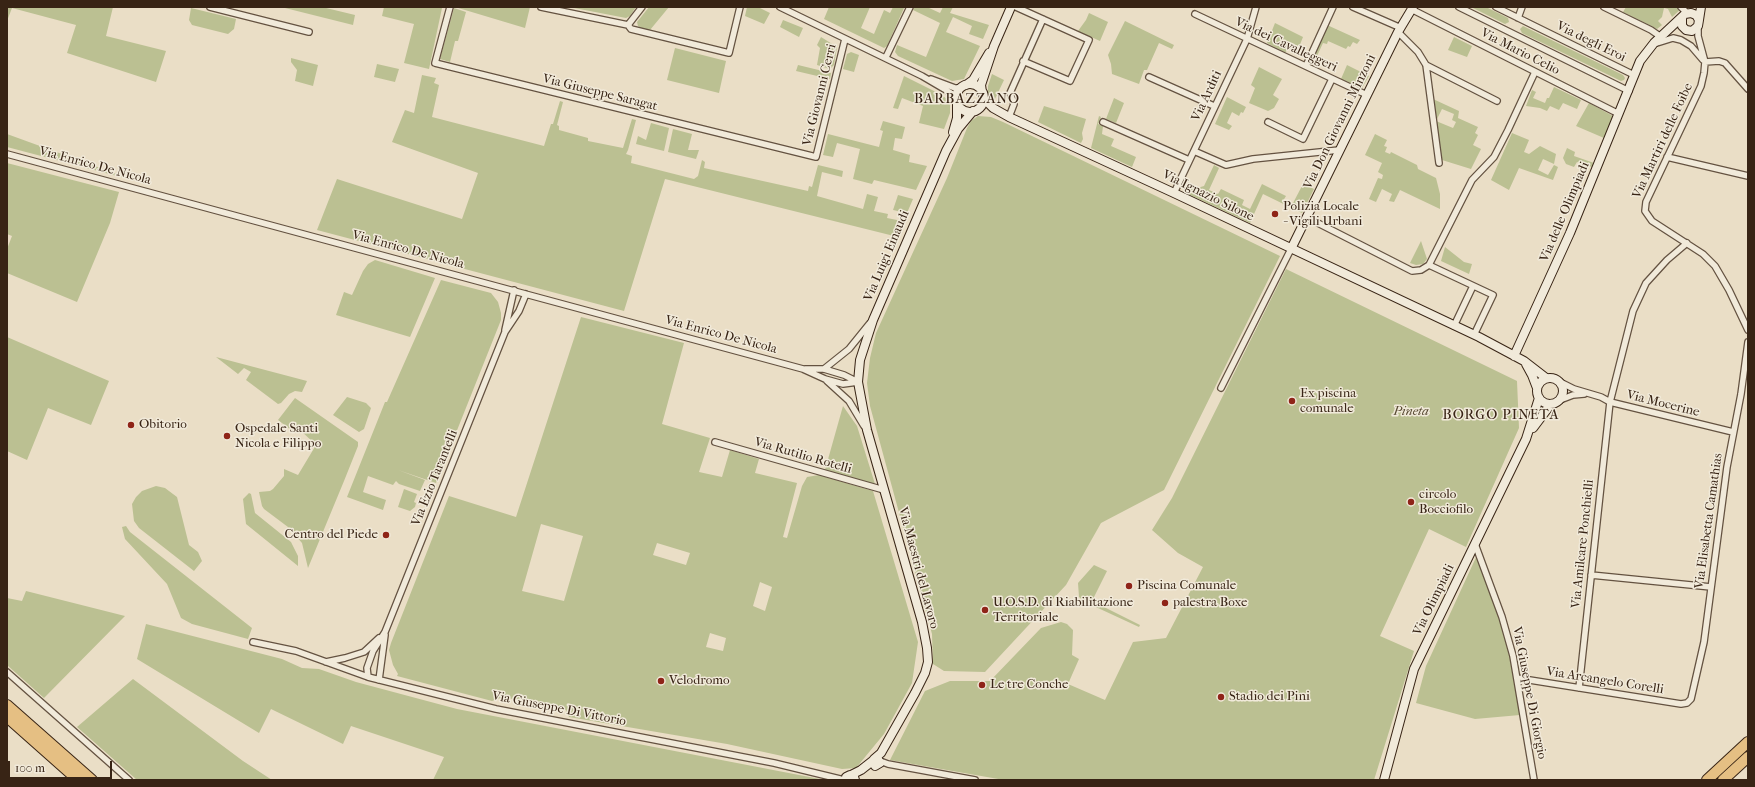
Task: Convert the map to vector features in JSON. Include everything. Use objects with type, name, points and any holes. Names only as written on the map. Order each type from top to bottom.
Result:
[{"type":"highway","points":[[7,704],[92,780]]},
{"type":"highway","points":[[7,717],[78,780]]},
{"type":"highway","points":[[1707,780],[1748,742]]},
{"type":"highway","points":[[1723,780],[1748,756]]},
{"type":"street","points":[[210,7],[309,32]]},
{"type":"street","name":"Via Giuseppe Saragat","points":[[450,7],[436,63],[816,157]]},
{"type":"street","points":[[541,7],[628,25],[631,30],[729,53],[740,7]]},
{"type":"street","points":[[628,25],[642,7]]},
{"type":"street","points":[[780,7],[922,76],[951,93],[964,110],[975,110],[983,102],[981,85],[994,46],[1011,7]]},
{"type":"street","points":[[886,58],[910,7]]},
{"type":"street","points":[[1016,7],[1088,40],[1070,81],[1023,61]]},
{"type":"street","name":"Via Arditi","points":[[1174,192],[1247,38],[1256,7]]},
{"type":"street","points":[[1306,66],[1333,7]]},
{"type":"street","points":[[1353,7],[1400,30],[1418,52],[1426,65],[1439,163]]},
{"type":"street","name":"Via Mario Celio","points":[[1460,7],[1629,91]]},
{"type":"street","name":"Via degli Eroi","points":[[1496,7],[1634,75]]},
{"type":"street","points":[[1518,18],[1522,7]]},
{"type":"street","points":[[1604,7],[1651,30],[1661,37]]},
{"type":"street","points":[[1681,7],[1687,15]]},
{"type":"street","points":[[1669,31],[1674,28],[1692,31],[1698,23],[1700,7]]},
{"type":"street","name":"Via delle Olimpiadi","points":[[1514,356],[1570,233],[1629,91],[1640,60],[1654,43],[1687,15],[1700,7]]},
{"type":"street","name":"Via Don Giovanni Minzoni","points":[[1290,249],[1412,8]]},
{"type":"street","name":"Via Mario Celio","points":[[1412,8],[1619,114]]},
{"type":"street","name":"Via dei Cavalleggeri","points":[[1195,14],[1367,95]]},
{"type":"street","points":[[1687,15],[1696,15],[1698,23]]},
{"type":"street","points":[[1687,15],[1681,24],[1685,30],[1700,44]]},
{"type":"street","points":[[1009,117],[1014,104],[1010,93],[1043,19]]},
{"type":"street","name":"Via Martiri delle Foibe","points":[[1698,23],[1700,44],[1704,62],[1704,73],[1697,97],[1646,202],[1645,211],[1652,221],[1707,257],[1722,276],[1748,330]]},
{"type":"street","points":[[1654,43],[1672,38],[1681,40],[1691,46],[1704,62],[1719,61],[1725,63],[1748,89]]},
{"type":"street","name":"Via Giovanni Cerri","points":[[816,157],[845,39]]},
{"type":"street","points":[[957,101],[964,86],[973,80],[980,65],[994,46]]},
{"type":"street","points":[[1426,65],[1497,101]]},
{"type":"street","points":[[1306,217],[1412,271],[1421,270],[1429,265],[1472,180],[1494,157],[1535,72]]},
{"type":"street","points":[[922,76],[955,88],[975,86],[982,95]]},
{"type":"street","points":[[1149,77],[1214,106]]},
{"type":"street","points":[[1268,122],[1303,138],[1332,79]]},
{"type":"street","name":"Via Ignazio Silone","points":[[982,95],[993,108],[1009,117],[1174,192],[1290,249],[1474,335],[1524,361],[1546,378]]},
{"type":"street","name":"Via Luigi Einaudi","points":[[950,143],[957,118],[957,101]]},
{"type":"street","name":"Via Ignazio Silone","points":[[975,110],[1009,117]]},
{"type":"street","name":"Via Luigi Einaudi","points":[[858,382],[860,360],[873,320],[950,143],[958,129],[975,110]]},
{"type":"street","points":[[1103,122],[1189,160]]},
{"type":"street","points":[[1194,151],[1226,165],[1253,159],[1339,150]]},
{"type":"street","name":"Via Enrico De Nicola","points":[[7,154],[803,369]]},
{"type":"street","points":[[1667,158],[1748,176]]},
{"type":"street","name":"Via Amilcare Ponchielli","points":[[1579,688],[1610,402],[1633,311],[1646,283],[1667,260],[1687,243]]},
{"type":"street","points":[[1220,388],[1290,249]]},
{"type":"street","points":[[1429,265],[1493,295],[1474,335]]},
{"type":"street","points":[[1454,326],[1473,286]]},
{"type":"street","points":[[505,332],[514,290]]},
{"type":"street","points":[[505,332],[519,311],[526,294]]},
{"type":"street","points":[[824,369],[849,349],[873,320]]},
{"type":"street","name":"Via Ezio Tarantelli","points":[[385,632],[505,332]]},
{"type":"street","name":"Via Elisabetta Camathias","points":[[1689,702],[1693,695],[1702,655],[1726,475],[1741,394],[1748,342]]},
{"type":"street","points":[[1524,361],[1532,374],[1539,398],[1544,403],[1551,404],[1573,395],[1589,393]]},
{"type":"street","points":[[803,369],[824,369],[844,375],[858,382]]},
{"type":"street","points":[[803,369],[825,379],[843,384],[858,382]]},
{"type":"street","points":[[1537,388],[1540,382],[1546,378],[1553,378],[1560,382],[1563,393],[1560,400]]},
{"type":"street","points":[[825,379],[849,401],[867,430]]},
{"type":"street","name":"Via Maestri del Lavoro","points":[[848,778],[878,761],[921,682],[928,662],[922,622],[867,430],[858,382]]},
{"type":"street","name":"Via Mocerine","points":[[1560,382],[1601,397],[1610,402],[1733,432]]},
{"type":"street","name":"Via Olimpiadi","points":[[1526,439],[1539,398]]},
{"type":"street","name":"Via Olimpiadi","points":[[1384,780],[1414,669],[1526,439],[1551,404]]},
{"type":"street","name":"Via Rutilio Rotelli","points":[[715,442],[884,490]]},
{"type":"street","name":"Via Giuseppe Di Giorgio","points":[[1475,544],[1502,617],[1517,678],[1534,780]]},
{"type":"street","points":[[1591,575],[1711,587]]},
{"type":"street","points":[[326,662],[364,652],[385,632]]},
{"type":"street","points":[[368,677],[367,668],[373,651],[385,632]]},
{"type":"street","points":[[379,680],[385,632]]},
{"type":"street","name":"Via Giuseppe Di Vittorio","points":[[254,642],[280,647],[368,677],[496,709],[848,778]]},
{"type":"street","points":[[7,672],[129,780]]},
{"type":"street","name":"Via Arcangelo Corelli","points":[[1517,678],[1681,704],[1689,702]]},
{"type":"street","points":[[878,761],[975,780]]},
{"type":"green space","points":[[7,7],[113,7],[106,36],[166,51],[156,82],[67,53],[76,25],[12,8],[7,21]]},
{"type":"green space","points":[[281,7],[322,7],[355,15],[353,25]]},
{"type":"green space","points":[[384,7],[442,8],[429,69],[404,63],[414,24],[382,16]]},
{"type":"green space","points":[[455,7],[530,7],[525,28]]},
{"type":"green space","points":[[569,7],[636,7],[630,16],[626,18]]},
{"type":"green space","points":[[649,7],[669,7],[650,30],[641,28],[638,26],[637,22]]},
{"type":"green space","points":[[747,7],[758,7],[770,13],[764,24],[745,16]]},
{"type":"green space","points":[[829,7],[870,7],[861,28],[874,34],[884,10],[890,13],[893,7],[904,8],[887,46],[884,48],[824,19]]},
{"type":"green space","points":[[915,7],[927,7],[940,13],[943,7],[953,7],[950,13],[989,25],[983,39],[969,34],[972,26],[953,17],[946,32],[980,46],[964,79],[952,81],[898,56],[895,52],[897,45],[926,57],[940,23],[913,10]]},
{"type":"green space","points":[[1471,7],[1486,7],[1508,18],[1509,22],[1505,24]]},
{"type":"green space","points":[[1626,7],[1677,7],[1681,9],[1672,17],[1668,9],[1664,8],[1662,17],[1658,21],[1662,25],[1657,29],[1623,12]]},
{"type":"green space","points":[[191,8],[236,19],[234,29],[228,34],[192,25],[189,20]]},
{"type":"green space","points":[[454,8],[466,12],[458,41],[455,41],[450,62],[440,59]]},
{"type":"green space","points":[[1089,13],[1108,22],[1100,41],[1078,31]]},
{"type":"green space","points":[[783,20],[803,28],[799,37],[780,27]]},
{"type":"green space","points":[[1125,21],[1174,45],[1172,49],[1159,43],[1147,70],[1144,70],[1139,84],[1112,74],[1108,55]]},
{"type":"green space","points":[[1275,23],[1303,37],[1299,47],[1295,45],[1292,51],[1288,49],[1285,53],[1267,43]]},
{"type":"green space","points":[[1327,25],[1360,40],[1357,44],[1353,42],[1350,47],[1348,46],[1346,49],[1328,41],[1327,44],[1323,43],[1317,56],[1313,54]]},
{"type":"green space","points":[[1523,26],[1623,75],[1625,78],[1624,80],[1621,81],[1522,33],[1520,29]]},
{"type":"green space","points":[[821,37],[837,47],[834,65],[830,69],[817,65],[820,48],[817,45]]},
{"type":"green space","points":[[1454,37],[1472,46],[1467,57],[1448,50]]},
{"type":"green space","points":[[675,48],[726,61],[719,93],[667,80]]},
{"type":"green space","points":[[851,52],[859,55],[854,72],[843,69],[847,54]]},
{"type":"green space","points":[[291,58],[318,65],[313,86],[295,81],[297,70],[291,62]]},
{"type":"green space","points":[[377,64],[399,69],[395,82],[374,77]]},
{"type":"green space","points":[[798,65],[831,73],[830,79],[796,71]]},
{"type":"green space","points":[[1347,65],[1369,76],[1362,88],[1341,79]]},
{"type":"green space","points":[[1259,67],[1282,79],[1273,95],[1279,99],[1274,108],[1268,111],[1249,103],[1255,88],[1251,85]]},
{"type":"green space","points":[[992,74],[1004,80],[994,101],[990,98],[988,93],[988,86]]},
{"type":"green space","points":[[422,75],[436,78],[434,83],[439,85],[432,117],[544,146],[560,101],[563,102],[557,125],[559,126],[559,130],[588,138],[588,141],[623,148],[632,119],[636,120],[626,154],[632,156],[631,163],[694,179],[698,176],[702,160],[705,162],[704,168],[808,191],[809,186],[812,187],[818,165],[843,171],[842,177],[822,172],[817,196],[863,209],[867,194],[878,197],[874,211],[888,214],[887,218],[902,221],[894,236],[665,179],[624,311],[317,230],[337,179],[462,219],[478,173],[392,142],[405,110],[414,113]]},
{"type":"green space","points":[[904,76],[947,99],[950,105],[950,113],[944,129],[919,123],[923,106],[902,98],[898,109],[893,108]]},
{"type":"green space","points":[[1554,87],[1581,100],[1577,109],[1563,103],[1559,110],[1550,106],[1547,111],[1540,108],[1526,106],[1532,90],[1536,92],[1533,98],[1545,103]]},
{"type":"green space","points":[[1227,97],[1246,107],[1243,113],[1241,112],[1239,116],[1232,112],[1227,123],[1232,126],[1229,130],[1215,124]]},
{"type":"green space","points":[[1114,98],[1124,103],[1116,123],[1106,119]]},
{"type":"green space","points":[[1433,99],[1459,111],[1458,118],[1478,127],[1475,133],[1478,135],[1473,145],[1481,149],[1471,169],[1442,160],[1436,121],[1453,128],[1456,122],[1452,120],[1454,114],[1442,109],[1437,119]]},
{"type":"green space","points":[[1589,103],[1613,116],[1604,138],[1576,126]]},
{"type":"green space","points":[[1044,106],[1086,119],[1081,143],[1038,122]]},
{"type":"green space","points":[[978,116],[991,117],[1003,122],[1280,256],[1164,490],[1101,523],[1066,585],[985,672],[944,671],[933,664],[932,634],[870,406],[867,383],[870,358],[876,333],[947,178],[967,128],[971,121]]},
{"type":"green space","points":[[1099,116],[1101,117],[1098,124],[1103,126],[1102,134],[1114,139],[1111,146],[1136,157],[1132,167],[1091,148]]},
{"type":"green space","points":[[883,121],[905,127],[902,139],[895,138],[893,150],[910,155],[909,162],[927,166],[916,190],[874,180],[872,184],[853,179],[860,149],[837,143],[833,157],[823,155],[828,134],[879,147],[883,131],[880,130]]},
{"type":"green space","points":[[651,123],[669,128],[664,151],[636,144],[638,136],[646,140]]},
{"type":"green space","points":[[673,129],[692,134],[688,150],[699,150],[696,159],[668,152]]},
{"type":"green space","points":[[1512,133],[1529,140],[1524,152],[1529,154],[1540,146],[1556,154],[1554,164],[1543,159],[1538,170],[1548,175],[1554,165],[1558,167],[1553,180],[1519,168],[1509,190],[1491,180]]},
{"type":"green space","points":[[7,134],[136,181],[7,147]]},
{"type":"green space","points":[[1375,134],[1387,140],[1384,146],[1387,147],[1385,152],[1390,154],[1391,152],[1417,165],[1418,169],[1436,178],[1440,194],[1440,209],[1400,190],[1394,202],[1389,201],[1392,194],[1382,189],[1376,202],[1369,199],[1378,178],[1382,179],[1383,175],[1378,172],[1382,163],[1365,155]]},
{"type":"green space","points":[[1567,148],[1575,152],[1574,156],[1594,163],[1592,167],[1577,162],[1574,167],[1566,164],[1563,158]]},
{"type":"green space","points":[[7,163],[119,192],[110,223],[77,302],[7,273],[7,249],[12,236],[7,234]]},
{"type":"green space","points":[[1214,165],[1219,168],[1209,190],[1218,194],[1221,189],[1244,200],[1242,205],[1250,209],[1262,184],[1286,196],[1283,201],[1292,205],[1303,184],[1314,189],[1302,213],[1263,194],[1250,223],[1184,192],[1184,185],[1194,189],[1204,186]]},
{"type":"green space","points":[[898,195],[913,199],[907,213],[893,210]]},
{"type":"green space","points":[[1421,241],[1427,259],[1423,264],[1416,265],[1410,263]]},
{"type":"green space","points":[[1445,247],[1464,262],[1472,264],[1469,274],[1441,261]]},
{"type":"green space","points":[[375,260],[435,278],[410,337],[336,315],[344,292],[352,295],[363,271],[368,264]]},
{"type":"green space","name":"Pineta","points":[[1286,269],[1517,381],[1519,428],[1466,547],[1429,529],[1380,636],[1414,651],[1374,780],[1004,780],[890,760],[925,691],[950,681],[990,681],[1041,628],[1061,622],[1067,624],[1073,630],[1072,655],[1079,659],[1068,684],[1105,700],[1133,642],[1166,638],[1203,567],[1178,553],[1152,530],[1172,498]]},
{"type":"green space","points":[[441,280],[491,293],[498,302],[501,320],[436,483],[398,470],[425,480],[420,491],[399,484],[396,481],[393,485],[368,476],[363,492],[386,500],[383,510],[347,497],[385,402],[387,402]]},
{"type":"green space","points":[[581,317],[684,343],[662,424],[710,438],[699,472],[722,477],[730,450],[759,459],[755,473],[797,483],[783,537],[787,538],[802,486],[807,477],[819,475],[873,491],[918,642],[912,683],[884,734],[856,768],[842,769],[727,744],[569,717],[566,710],[503,697],[492,701],[397,676],[398,674],[393,665],[389,650],[391,643],[449,496],[516,517]],"holes":[[[541,524],[583,536],[564,601],[522,591]],[[657,543],[690,553],[686,565],[653,555]],[[760,582],[772,587],[765,611],[753,606]],[[710,633],[726,638],[723,651],[706,647]]]},
{"type":"green space","points":[[7,337],[109,381],[91,425],[48,408],[27,460],[7,451]]},
{"type":"green space","points":[[216,357],[307,381],[302,392],[295,391],[289,394],[281,403],[278,404],[246,380],[251,372],[244,368],[238,374]]},
{"type":"green space","points":[[347,397],[366,403],[371,408],[364,429],[359,432],[333,415]]},
{"type":"green space","points":[[295,398],[358,442],[358,446],[308,568],[302,543],[288,527],[264,509],[259,492],[270,491],[273,489],[284,476],[284,469],[298,475],[316,445],[299,429],[295,433],[278,420]]},
{"type":"green space","points":[[843,406],[857,426],[875,484],[825,470]]},
{"type":"green space","points":[[156,486],[165,488],[177,497],[189,545],[198,552],[202,561],[194,571],[139,528],[134,521],[132,504],[136,497],[142,491]]},
{"type":"green space","points":[[404,489],[417,494],[414,502],[416,503],[415,507],[410,511],[398,507]]},
{"type":"green space","points":[[249,493],[251,494],[255,513],[291,542],[298,556],[298,566],[246,524],[243,499]]},
{"type":"green space","points":[[126,526],[130,532],[252,628],[248,639],[192,624],[181,618],[167,584],[125,539],[122,527]]},
{"type":"green space","points":[[1478,553],[1509,640],[1520,715],[1475,719],[1416,703],[1426,666]]},
{"type":"green space","points":[[1094,565],[1107,571],[1092,601],[1140,625],[1139,627],[1085,602],[1079,597],[1078,583]]},
{"type":"green space","points":[[26,591],[125,616],[44,698],[7,665],[7,598],[22,601]]},
{"type":"green space","points":[[146,624],[282,659],[302,668],[319,669],[356,682],[457,709],[825,780],[433,780],[444,757],[351,726],[343,744],[271,709],[259,733],[137,659]]},
{"type":"green space","points":[[133,679],[243,761],[272,780],[137,780],[77,727]]},
{"type":"place","name":"Polizia Locale - Vigili Urbani","points":[[1275,214]]},
{"type":"place","name":"Ex piscina comunale","points":[[1292,401]]},
{"type":"place","name":"Obitorio","points":[[131,425]]},
{"type":"place","name":"Ospedale Santi Nicola e Filippo","points":[[227,436]]},
{"type":"place","name":"circolo Bocciofilo","points":[[1411,502]]},
{"type":"place","name":"Centro del Piede","points":[[386,535]]},
{"type":"place","name":"Piscina Comunale","points":[[1129,586]]},
{"type":"place","name":"palestra Boxe","points":[[1165,603]]},
{"type":"place","name":"U.O.S.D. di Riabilitazione Territoriale","points":[[985,610]]},
{"type":"place","name":"Velodromo","points":[[661,681]]},
{"type":"place","name":"Le tre Conche","points":[[982,685]]},
{"type":"place","name":"Stadio dei Pini","points":[[1221,697]]},
{"type":"district","name":"BARBAZZANO","points":[[967,100]]},
{"type":"district","name":"BORGO PINETA","points":[[1501,416]]}]
